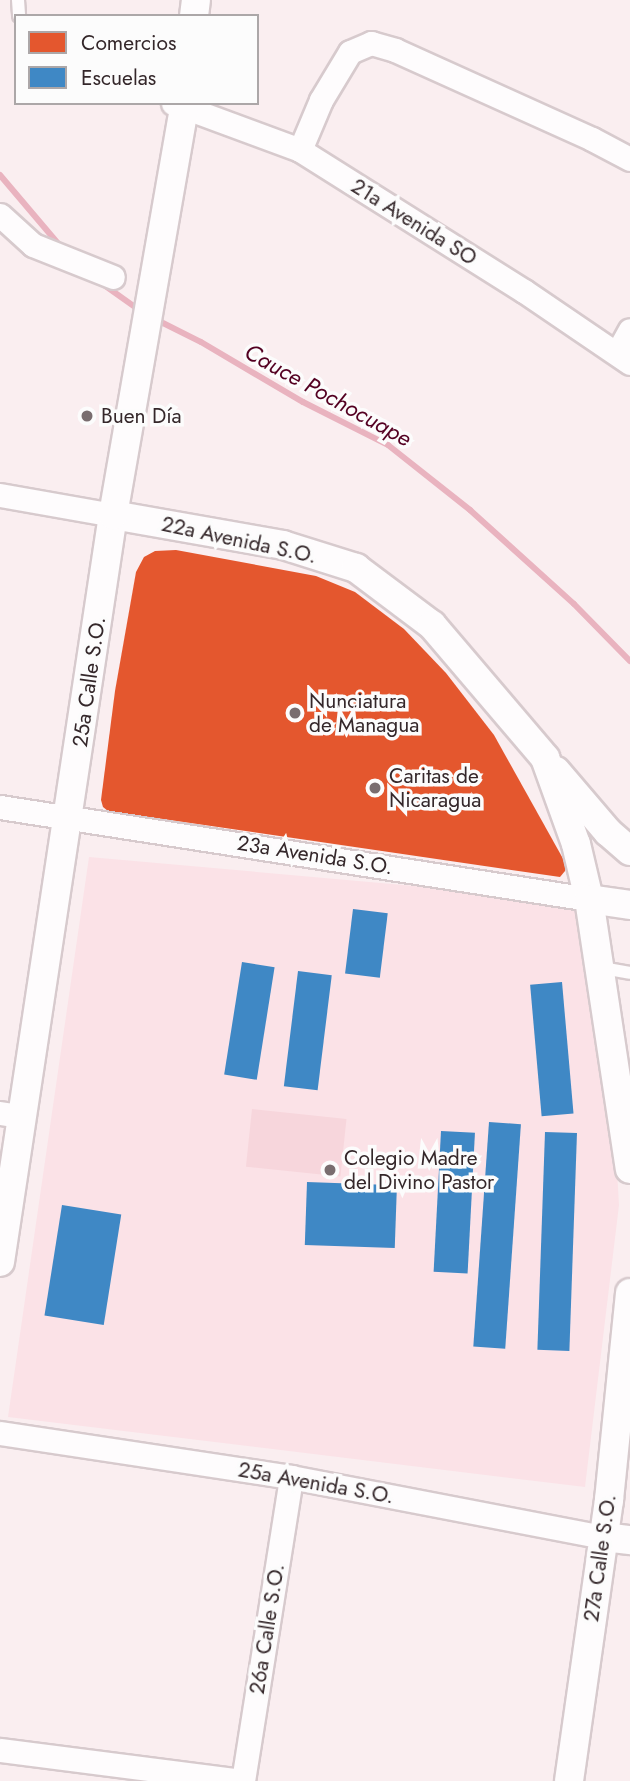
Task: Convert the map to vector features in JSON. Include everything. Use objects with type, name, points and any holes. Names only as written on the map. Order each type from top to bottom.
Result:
[{"type":"street","points":[[300,150],[321,100],[350,52],[371,43],[432,67],[592,139],[630,159]]},
{"type":"street","name":"21a Avenida SO","points":[[181,105],[300,150],[524,290],[623,358]]},
{"type":"street","name":"25a Calle S.O.","points":[[0,1262],[10,1115],[70,816],[113,515],[152,296],[181,105]]},
{"type":"street","points":[[0,215],[33,245],[113,277]]},
{"type":"street","points":[[623,358],[630,330]]},
{"type":"street","name":"22a Avenida S.O.","points":[[0,495],[284,545],[356,568],[432,625],[545,758],[576,844],[589,899]]},
{"type":"street","points":[[545,758],[608,832],[630,851]]},
{"type":"street","name":"23a Avenida S.O.","points":[[0,807],[630,905]]},
{"type":"street","points":[[589,899],[625,1112],[630,1169]]},
{"type":"street","name":"27a Calle S.O.","points":[[569,1781],[617,1539],[630,1293]]},
{"type":"street","name":"25a Avenida S.O.","points":[[0,1433],[291,1477],[617,1539]]},
{"type":"street","name":"26a Calle S.O.","points":[[242,1781],[291,1477]]},
{"type":"street","points":[[0,1750],[242,1781]]},
{"type":"lane","points":[[601,968],[630,973]]},
{"type":"shaded area","name":"Colegio Madre del Divino Pastor","points":[[89,857],[583,901],[594,1034],[615,1136],[619,1205],[585,1487],[8,1417]]},
{"type":"shaded area","points":[[252,1109],[346,1119],[340,1177],[246,1167]]},
{"type":"building: Comercios","name":"Nunciatura de Managua","points":[[176,550],[316,576],[355,592],[404,629],[446,673],[494,735],[566,864],[560,877],[108,811],[103,807],[101,800],[115,691],[136,572],[144,557],[155,551]]},
{"type":"building: Escuelas","points":[[353,909],[388,913],[380,978],[345,974]]},
{"type":"building: Escuelas","points":[[242,962],[275,967],[257,1080],[224,1075]]},
{"type":"building: Escuelas","points":[[298,971],[332,975],[318,1090],[284,1086]]},
{"type":"building: Escuelas","points":[[562,982],[574,1113],[542,1116],[530,985]]},
{"type":"building: Escuelas","points":[[489,1122],[521,1124],[505,1349],[473,1346]]},
{"type":"building: Escuelas","points":[[441,1131],[475,1133],[468,1274],[434,1272]]},
{"type":"building: Escuelas","points":[[545,1132],[577,1133],[569,1351],[537,1350]]},
{"type":"building: Escuelas","points":[[307,1182],[397,1185],[395,1248],[305,1245]]},
{"type":"building: Escuelas","points":[[62,1205],[121,1214],[104,1325],[44,1316]]},
{"type":"waterway","name":"Cauce Pochocuape","points":[[0,175],[61,247]]},
{"type":"waterway","name":"Cauce Pochocuape","points":[[97,280],[142,312]]},
{"type":"waterway","name":"Cauce Pochocuape","points":[[155,319],[201,342],[303,402],[388,445],[470,510],[574,604],[630,661]]},
{"type":"place","name":"Buen Día","points":[[87,416]]},
{"type":"place","name":"Nunciatura de Managua","points":[[295,713]]},
{"type":"place","name":"Caritas de Nicaragua","points":[[375,788]]},
{"type":"place","name":"Colegio Madre del Divino Pastor","points":[[330,1170]]}]
